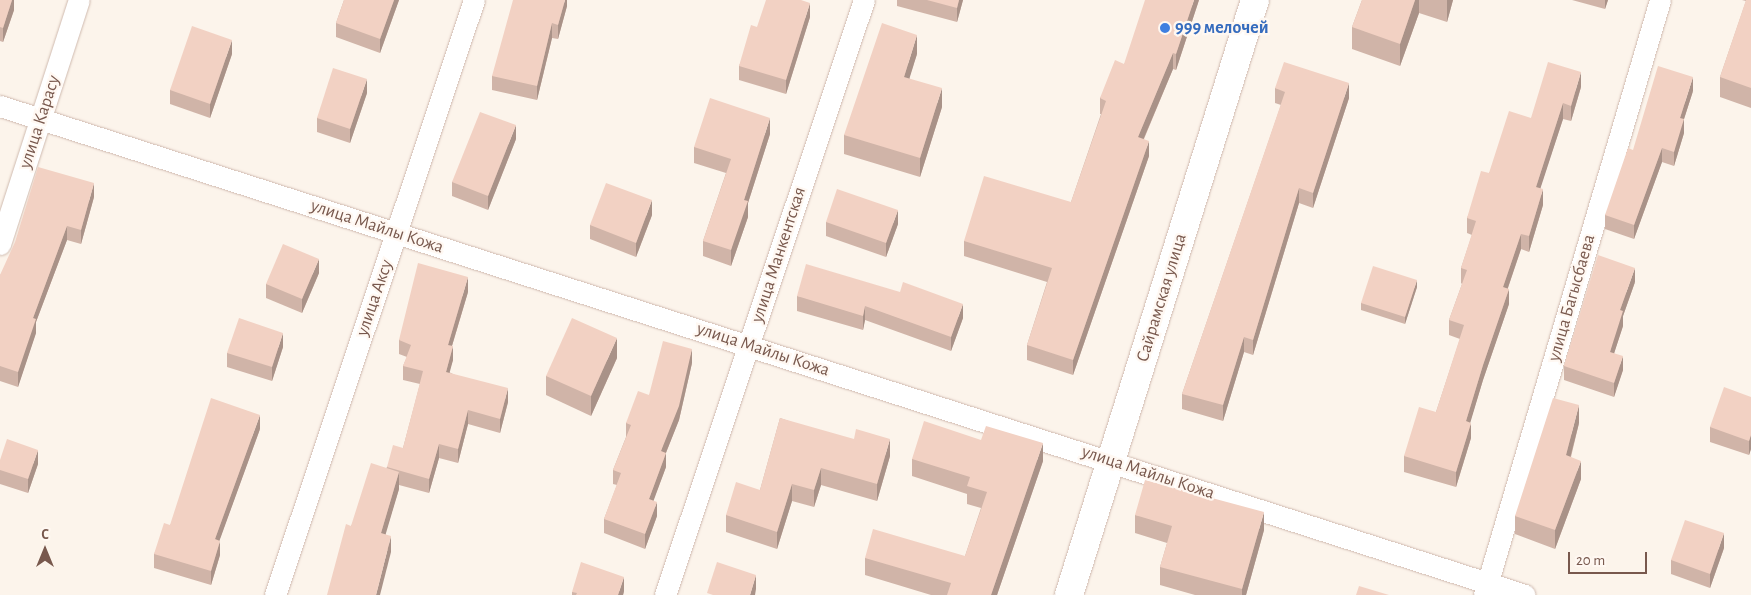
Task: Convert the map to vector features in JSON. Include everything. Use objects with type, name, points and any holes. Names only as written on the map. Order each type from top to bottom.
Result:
[{"type":"main road","name":"Сайрамская улица","points":[[1069,595],[1255,0]]},
{"type":"street","name":"улица Карасу","points":[[0,244],[79,0]]},
{"type":"street","name":"улица Аксу","points":[[275,595],[474,0]]},
{"type":"street","name":"улица Манкентская","points":[[665,595],[750,346],[864,0]]},
{"type":"street","name":"улица Багысбаева","points":[[1486,589],[1660,0]]},
{"type":"street","name":"улица Майлы Кожа","points":[[0,106],[1111,461],[1486,589],[1525,595]]},
{"type":"building","points":[[0,0],[12,0],[3,28],[0,27]]},
{"type":"building","points":[[344,0],[394,0],[380,39],[336,23]]},
{"type":"building","points":[[513,0],[565,0],[558,25],[552,23],[537,86],[492,76]]},
{"type":"building","points":[[766,0],[801,0],[810,3],[786,80],[739,66],[751,25],[757,27]]},
{"type":"building","points":[[927,0],[959,0],[957,8]]},
{"type":"building","points":[[1145,0],[1194,0],[1176,54],[1173,53],[1138,137],[1149,141],[1073,360],[1027,345],[1052,268],[964,241],[984,176],[1071,202],[1106,101],[1100,98],[1115,60],[1124,64]]},
{"type":"building","points":[[1362,0],[1415,0],[1400,44],[1352,27]]},
{"type":"building","points":[[1746,0],[1751,0],[1751,88],[1720,77]]},
{"type":"building","points":[[882,23],[917,35],[904,77],[942,88],[920,158],[844,135]]},
{"type":"building","points":[[192,26],[232,40],[210,104],[170,90]]},
{"type":"building","points":[[1284,62],[1349,83],[1313,193],[1299,188],[1253,340],[1244,337],[1223,405],[1182,394],[1285,92],[1275,88]]},
{"type":"building","points":[[1548,62],[1581,72],[1571,106],[1563,103],[1536,187],[1543,189],[1529,236],[1521,234],[1503,287],[1509,289],[1466,421],[1471,423],[1456,472],[1404,456],[1419,407],[1436,412],[1464,325],[1449,320],[1467,270],[1461,268],[1476,221],[1467,218],[1481,171],[1489,173],[1509,111],[1531,118]]},
{"type":"building","points":[[1658,66],[1693,77],[1680,118],[1684,119],[1674,152],[1662,148],[1634,225],[1605,215],[1628,148],[1633,150]]},
{"type":"building","points":[[333,68],[367,79],[350,129],[317,118]]},
{"type":"building","points":[[710,98],[770,118],[744,200],[748,201],[731,250],[703,241],[731,159],[694,147]]},
{"type":"building","points":[[480,112],[516,125],[488,196],[452,182]]},
{"type":"building","points":[[38,167],[94,183],[81,230],[67,226],[33,318],[36,319],[18,372],[0,366],[0,275],[15,242]]},
{"type":"building","points":[[606,183],[652,200],[636,243],[590,225]]},
{"type":"building","points":[[837,189],[898,210],[886,243],[826,222]]},
{"type":"building","points":[[283,244],[319,259],[302,299],[266,284]]},
{"type":"building","points":[[1598,255],[1635,268],[1620,310],[1623,311],[1610,352],[1623,356],[1614,383],[1564,366]]},
{"type":"building","points":[[418,263],[468,277],[448,345],[453,346],[446,372],[508,388],[500,419],[468,410],[458,449],[439,444],[429,479],[387,467],[393,445],[403,448],[423,371],[403,366],[411,345],[399,340]]},
{"type":"building","points":[[806,264],[900,292],[903,282],[963,304],[951,337],[865,306],[863,316],[797,296]]},
{"type":"building","points":[[1373,266],[1417,280],[1405,317],[1361,303]]},
{"type":"building","points":[[239,318],[283,333],[272,367],[227,353]]},
{"type":"building","points":[[572,318],[617,338],[591,396],[546,376]]},
{"type":"building","points":[[663,341],[692,349],[679,406],[661,451],[666,453],[649,499],[657,502],[645,534],[604,519],[621,473],[613,470],[631,425],[626,423],[638,391],[649,395]]},
{"type":"building","points":[[1724,387],[1751,397],[1751,435],[1749,441],[1710,427]]},
{"type":"building","points":[[211,398],[260,415],[215,539],[220,541],[211,571],[154,554],[164,523],[170,525]]},
{"type":"building","points":[[1553,398],[1579,405],[1566,455],[1581,461],[1555,530],[1515,516]]},
{"type":"building","points":[[780,418],[854,439],[856,429],[890,439],[877,484],[821,468],[814,490],[792,484],[777,532],[726,515],[736,482],[760,490]]},
{"type":"building","points":[[924,421],[981,440],[986,426],[1043,443],[991,595],[947,595],[951,583],[865,558],[873,529],[965,556],[987,492],[967,486],[970,477],[912,459]]},
{"type":"building","points":[[7,439],[38,450],[28,479],[0,470],[0,460]]},
{"type":"building","points":[[371,463],[399,472],[381,533],[391,536],[376,595],[327,595],[346,524],[351,526]]},
{"type":"building","points":[[1145,480],[1264,512],[1242,589],[1160,567],[1172,526],[1135,515]]},
{"type":"building","points":[[1685,520],[1724,533],[1710,574],[1671,560]]},
{"type":"building","points":[[581,562],[624,577],[618,595],[576,595],[577,593],[572,592]]},
{"type":"building","points":[[717,562],[756,575],[750,595],[713,595],[707,593]]},
{"type":"building","points":[[1359,586],[1389,595],[1356,595]]},
{"type":"place","name":"999 мелочей","points":[[1165,28]]}]
